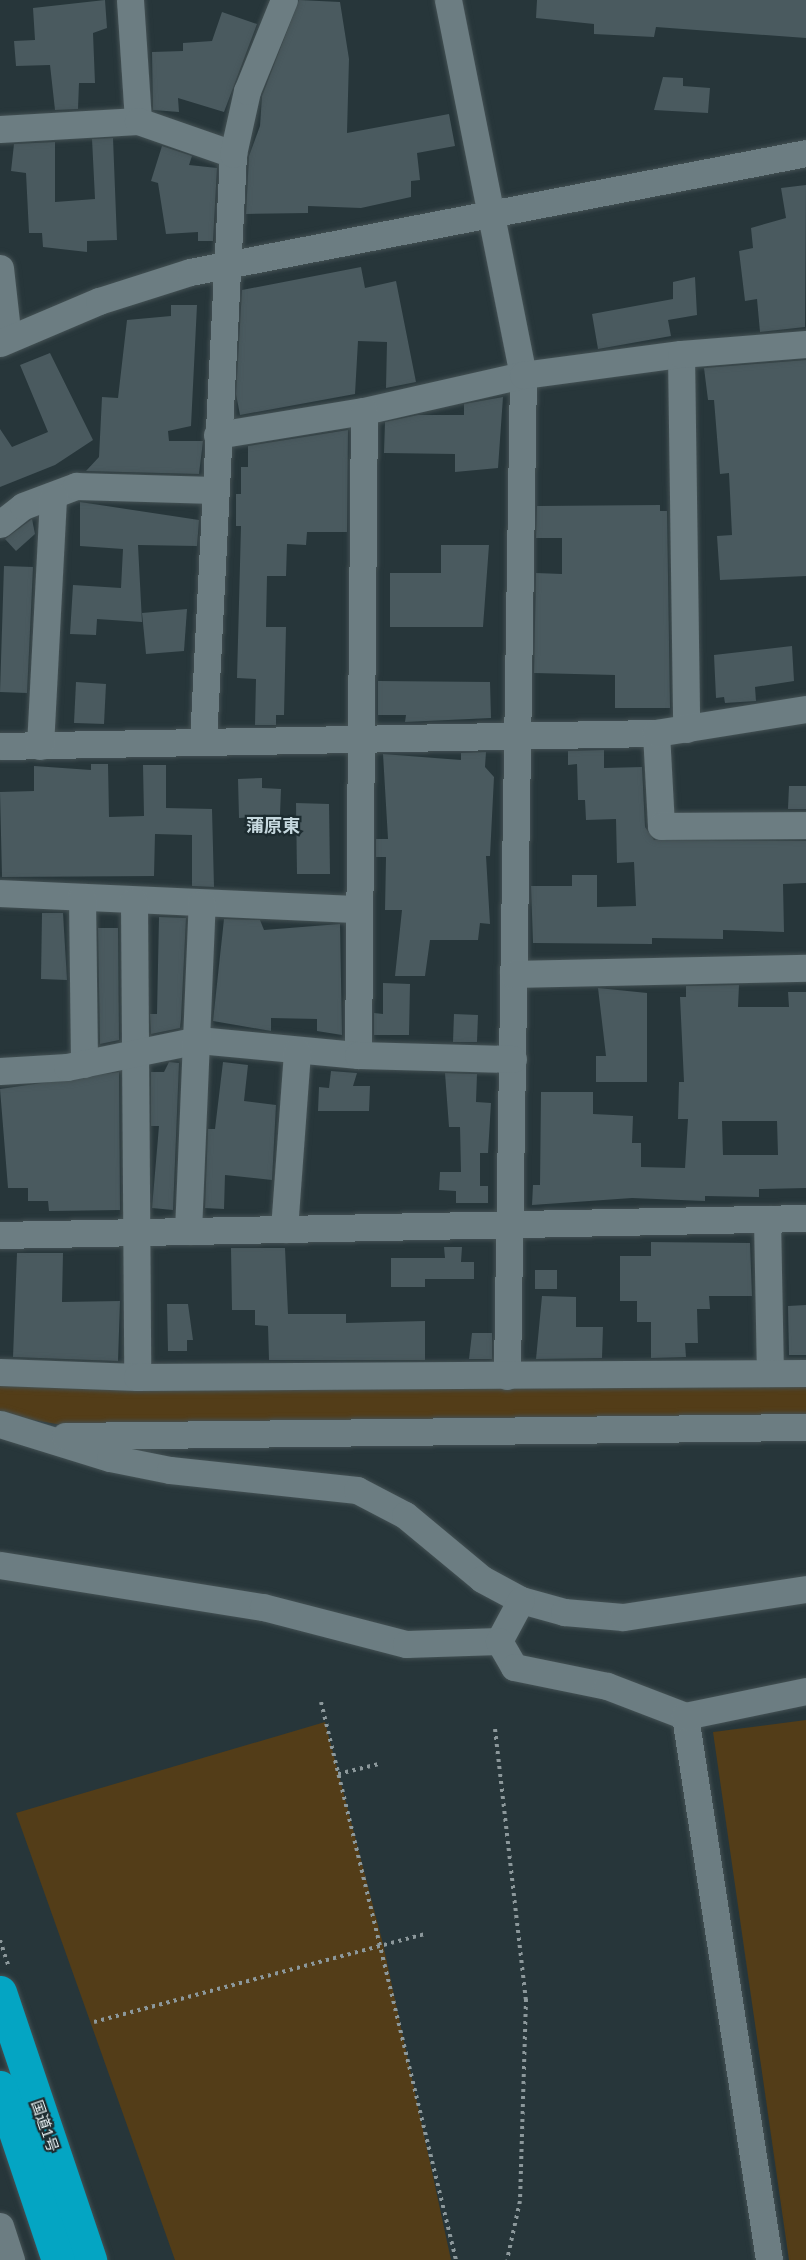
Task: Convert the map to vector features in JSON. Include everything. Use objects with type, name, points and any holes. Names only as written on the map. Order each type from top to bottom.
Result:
[{"type":"highway","name":"国道1号","points":[[0,1992],[90,2260]]},
{"type":"highway","name":"国道1号","points":[[0,2087],[58,2260]]},
{"type":"street","points":[[129,0],[138,122]]},
{"type":"street","points":[[203,741],[214,490],[233,154],[247,91],[284,0]]},
{"type":"street","points":[[448,0],[489,215],[523,375],[515,739],[513,1059],[507,1376]]},
{"type":"street","points":[[0,129],[138,122],[233,154]]},
{"type":"street","points":[[0,268],[4,341],[99,301],[227,266],[806,153]]},
{"type":"street","points":[[217,435],[364,411],[523,375],[681,354],[806,344]]},
{"type":"street","points":[[681,354],[686,729]]},
{"type":"street","points":[[358,1055],[364,411]]},
{"type":"street","points":[[0,524],[23,506],[76,486],[214,490]]},
{"type":"street","points":[[40,746],[53,495]]},
{"type":"street","points":[[0,746],[362,738],[515,739],[656,733],[806,709]]},
{"type":"street","points":[[656,733],[661,826],[806,825]]},
{"type":"street","points":[[0,892],[134,901],[358,909]]},
{"type":"street","points":[[82,897],[84,1064]]},
{"type":"street","points":[[134,901],[137,1377]]},
{"type":"street","points":[[188,1231],[198,1040],[202,903]]},
{"type":"street","points":[[513,974],[806,968]]},
{"type":"street","points":[[0,1071],[84,1064],[136,1055],[198,1040],[358,1055],[513,1059]]},
{"type":"street","points":[[284,1228],[297,1051]]},
{"type":"street","points":[[0,1234],[510,1226],[806,1218]]},
{"type":"street","points":[[767,1219],[770,1373]]},
{"type":"street","points":[[0,1372],[137,1377],[806,1373]]},
{"type":"street","points":[[0,1424],[170,1470],[357,1490],[405,1515],[482,1579],[521,1600],[564,1612],[623,1617],[806,1589]]},
{"type":"street","points":[[40,1436],[806,1427]]},
{"type":"street","points":[[0,1564],[263,1607],[406,1644],[499,1641]]},
{"type":"street","points":[[499,1641],[521,1600]]},
{"type":"street","points":[[499,1641],[514,1667],[607,1686],[685,1716],[806,1691]]},
{"type":"street","points":[[685,1716],[769,2260]]},
{"type":"street","points":[[0,2226],[11,2260]]},
{"type":"path","points":[[321,1702],[383,1944],[456,2260]]},
{"type":"path","points":[[495,1729],[526,1999],[520,2200],[507,2260]]},
{"type":"path","points":[[338,1774],[379,1764]]},
{"type":"path","points":[[94,2022],[424,1934]]},
{"type":"shaded area","points":[[0,1382],[806,1383],[806,1416],[67,1426],[0,1414]]},
{"type":"shaded area","points":[[806,1720],[806,2260],[789,2260],[713,1732]]},
{"type":"shaded area","points":[[325,1722],[383,1944],[451,2260],[175,2260],[16,1813]]},
{"type":"building","points":[[105,0],[107,28],[93,33],[95,83],[79,83],[78,109],[55,110],[50,65],[16,66],[14,41],[35,40],[33,8]]},
{"type":"building","points":[[299,0],[340,2],[349,59],[347,133],[449,114],[455,146],[417,153],[420,180],[411,181],[411,197],[361,208],[308,206],[308,213],[246,214],[249,156],[260,126],[262,96]]},
{"type":"building","points":[[537,0],[806,0],[806,38],[656,27],[654,37],[594,34],[594,24],[536,18]]},
{"type":"building","points":[[222,12],[257,24],[224,112],[178,98],[179,112],[153,110],[152,52],[183,51],[183,43],[212,41]]},
{"type":"building","points":[[663,77],[683,78],[683,86],[710,88],[708,113],[654,110]]},
{"type":"building","points":[[113,138],[117,240],[87,241],[87,252],[43,247],[42,233],[29,233],[26,173],[11,171],[14,144],[55,142],[55,202],[95,199],[92,139]]},
{"type":"building","points":[[162,146],[192,156],[189,165],[217,168],[213,241],[198,241],[198,232],[166,234],[158,183],[151,181]]},
{"type":"building","points":[[806,185],[805,327],[760,332],[757,299],[745,301],[739,251],[753,248],[751,228],[786,218],[781,188]]},
{"type":"building","points":[[361,267],[365,288],[396,281],[416,382],[386,388],[387,342],[358,341],[355,394],[240,415],[236,394],[242,290]]},
{"type":"building","points":[[695,277],[697,315],[668,320],[671,336],[598,349],[592,314],[673,299],[673,282]]},
{"type":"building","points":[[171,305],[197,305],[191,426],[168,431],[169,441],[203,441],[199,474],[86,471],[99,457],[102,397],[118,398],[127,320],[171,316]]},
{"type":"building","points":[[50,353],[93,440],[55,465],[0,487],[0,429],[12,447],[48,432],[20,365]]},
{"type":"building","points":[[806,360],[806,576],[720,580],[717,536],[732,535],[729,473],[720,474],[714,400],[708,400],[704,368]]},
{"type":"building","points":[[503,397],[498,468],[455,472],[455,454],[384,453],[385,422],[418,415],[464,415],[464,404]]},
{"type":"building","points":[[348,430],[347,532],[307,532],[306,545],[287,544],[286,576],[267,576],[266,627],[286,627],[284,715],[276,715],[276,725],[255,725],[256,679],[237,678],[241,526],[236,526],[236,494],[241,494],[241,467],[248,467],[248,446]]},
{"type":"building","points":[[80,502],[199,520],[197,546],[138,545],[142,622],[97,619],[96,635],[70,634],[73,585],[121,588],[123,549],[80,546]]},
{"type":"building","points":[[660,505],[660,511],[667,511],[670,708],[615,708],[615,675],[534,673],[536,573],[562,574],[562,538],[536,538],[537,506]]},
{"type":"building","points":[[32,519],[35,534],[16,551],[5,539]]},
{"type":"building","points":[[441,545],[489,545],[483,627],[390,627],[390,573],[441,573]]},
{"type":"building","points":[[4,566],[33,567],[27,693],[0,692]]},
{"type":"building","points":[[187,609],[184,651],[146,654],[142,613]]},
{"type":"building","points":[[792,646],[794,681],[755,687],[756,701],[725,703],[724,697],[716,698],[714,655]]},
{"type":"building","points":[[378,681],[490,682],[491,718],[405,722],[406,715],[378,715]]},
{"type":"building","points":[[76,682],[106,684],[104,724],[74,723]]},
{"type":"building","points":[[604,750],[604,768],[642,767],[645,827],[654,840],[806,841],[806,883],[783,884],[784,932],[723,930],[723,939],[652,938],[652,944],[533,943],[531,886],[572,886],[572,875],[597,875],[597,907],[636,906],[634,862],[617,863],[616,819],[586,820],[585,800],[578,800],[577,764],[568,765],[568,751]]},
{"type":"building","points":[[486,752],[485,767],[494,777],[490,856],[486,856],[490,924],[480,923],[478,940],[430,940],[425,976],[395,976],[402,910],[385,910],[386,857],[376,857],[376,839],[388,839],[383,754],[461,760],[461,753]]},
{"type":"building","points":[[91,764],[108,764],[109,817],[144,816],[143,765],[166,765],[166,808],[212,809],[214,887],[192,886],[192,835],[155,834],[154,876],[2,877],[0,792],[34,791],[34,766],[91,770]]},
{"type":"building","points":[[262,778],[262,788],[281,789],[280,815],[239,818],[238,779]]},
{"type":"building","points":[[789,786],[806,786],[806,809],[788,809]]},
{"type":"building","points":[[296,803],[329,804],[330,874],[297,874]]},
{"type":"building","points":[[42,913],[63,913],[67,980],[41,979]]},
{"type":"building","points":[[159,917],[186,918],[181,1019],[180,1028],[151,1034],[150,1014],[157,1014]]},
{"type":"building","points":[[224,919],[260,920],[264,930],[340,924],[342,1035],[317,1031],[317,1019],[271,1018],[271,1031],[213,1021]]},
{"type":"building","points":[[98,928],[118,928],[119,1040],[100,1044]]},
{"type":"building","points":[[383,983],[410,984],[409,1035],[374,1035],[374,1013],[383,1014]]},
{"type":"building","points":[[739,985],[738,1007],[789,1007],[788,992],[806,992],[806,1188],[759,1189],[759,1197],[705,1196],[705,1201],[632,1198],[532,1205],[533,1185],[540,1185],[541,1092],[593,1092],[593,1114],[633,1116],[632,1143],[641,1143],[641,1167],[685,1168],[688,1119],[678,1119],[679,1082],[684,1082],[680,997],[686,997],[686,986]],"holes":[[[722,1121],[777,1121],[778,1155],[723,1155]]]},
{"type":"building","points":[[598,988],[647,993],[647,1082],[596,1082],[596,1056],[606,1056]]},
{"type":"building","points":[[454,1014],[478,1015],[477,1042],[453,1042]]},
{"type":"building","points":[[169,1062],[179,1063],[173,1210],[152,1208],[159,1126],[151,1126],[151,1072],[164,1072]]},
{"type":"building","points":[[223,1062],[248,1065],[244,1101],[276,1105],[272,1180],[225,1175],[224,1209],[205,1208],[208,1129],[215,1129]]},
{"type":"building","points":[[331,1071],[357,1073],[353,1086],[370,1086],[369,1111],[318,1111],[319,1087],[329,1088]]},
{"type":"building","points":[[119,1072],[120,1210],[49,1211],[48,1201],[28,1201],[28,1188],[8,1188],[0,1089]]},
{"type":"building","points":[[445,1073],[477,1074],[476,1102],[491,1103],[488,1153],[480,1153],[480,1186],[488,1186],[488,1203],[456,1203],[456,1191],[439,1190],[440,1172],[461,1172],[460,1127],[449,1127]]},
{"type":"building","points":[[651,1242],[750,1243],[752,1296],[709,1296],[710,1309],[697,1309],[698,1343],[685,1343],[686,1357],[651,1358],[651,1322],[637,1322],[637,1301],[620,1301],[620,1256],[651,1256]]},
{"type":"building","points":[[444,1247],[462,1247],[461,1262],[474,1262],[474,1279],[425,1279],[425,1287],[391,1287],[391,1258],[445,1258]]},
{"type":"building","points":[[231,1248],[285,1248],[288,1314],[346,1314],[346,1323],[425,1321],[425,1360],[269,1360],[268,1326],[255,1325],[255,1310],[232,1310]]},
{"type":"building","points":[[17,1253],[63,1253],[62,1302],[120,1301],[118,1361],[13,1357]]},
{"type":"building","points":[[535,1270],[557,1270],[557,1289],[535,1289]]},
{"type":"building","points":[[542,1296],[576,1297],[576,1327],[603,1327],[602,1358],[536,1359]]},
{"type":"building","points":[[167,1304],[188,1304],[193,1340],[187,1340],[187,1351],[168,1351]]},
{"type":"building","points":[[806,1305],[806,1355],[789,1355],[788,1306]]},
{"type":"building","points":[[472,1333],[492,1333],[492,1359],[469,1359]]},
{"type":"district","name":"蒲原東","points":[[273,825]]}]
